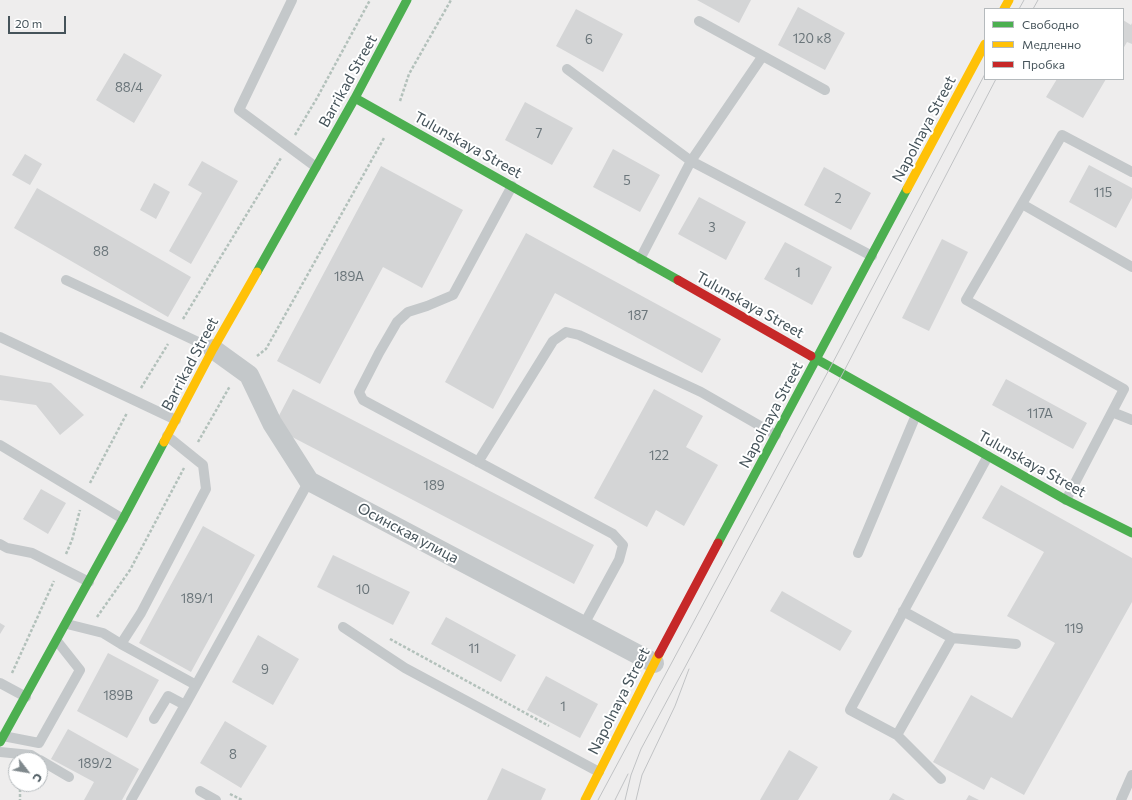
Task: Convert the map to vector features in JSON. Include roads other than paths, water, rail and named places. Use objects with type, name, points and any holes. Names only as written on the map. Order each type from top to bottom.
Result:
[{"type":"street","name":"Barrikad Street","points":[[2,739],[89,582],[213,349],[355,98],[407,0]]},
{"type":"street","name":"Napolnaya Street","points":[[585,800],[654,663],[984,46]]},
{"type":"street","name":"Tulunskaya Street","points":[[355,98],[1066,500],[1132,534]]},
{"type":"street","name":"Осинская улица","points":[[213,349],[249,375],[272,423],[309,481],[654,663]]},
{"type":"lane","points":[[292,0],[239,110],[316,167]]},
{"type":"lane","points":[[699,21],[762,57],[825,90]]},
{"type":"lane","points":[[640,259],[691,161],[762,57]]},
{"type":"lane","points":[[567,69],[691,161],[872,256]]},
{"type":"lane","points":[[1066,500],[1124,389],[966,300],[1062,135],[1132,172]]},
{"type":"lane","points":[[512,186],[453,295],[408,312],[397,322],[359,392],[363,400],[613,534],[623,545],[619,560],[583,626]]},
{"type":"lane","points":[[1022,204],[1132,267]]},
{"type":"lane","points":[[66,280],[213,349]]},
{"type":"lane","points":[[478,462],[553,341],[566,332],[579,335],[701,392],[776,435]]},
{"type":"lane","points":[[0,337],[176,420]]},
{"type":"lane","points":[[1112,412],[1132,420]]},
{"type":"lane","points":[[858,554],[916,415]]},
{"type":"lane","points":[[121,644],[141,613],[206,489],[203,465],[167,436]]},
{"type":"lane","points":[[0,445],[123,519]]},
{"type":"lane","points":[[941,779],[897,736],[850,710],[988,456]]},
{"type":"lane","points":[[131,800],[309,481]]},
{"type":"lane","points":[[0,544],[7,548],[32,553],[89,582]]},
{"type":"lane","points":[[903,612],[952,638],[1016,644]]},
{"type":"lane","points":[[66,624],[103,633],[196,685]]},
{"type":"lane","points":[[343,626],[405,668],[599,772]]},
{"type":"lane","points":[[897,736],[952,638]]},
{"type":"lane","points":[[2,739],[39,743],[80,670],[57,641]]},
{"type":"lane","points":[[0,683],[26,697]]},
{"type":"lane","points":[[154,719],[168,696],[185,705]]},
{"type":"lane","points":[[48,765],[69,777]]},
{"type":"lane","points":[[1121,800],[1132,775]]},
{"type":"lane","points":[[200,791],[216,800]]},
{"type":"tram line","points":[[1020,8],[1024,0]]},
{"type":"tram line","points":[[1034,8],[1038,0]]},
{"type":"tram line","points":[[598,800],[831,366],[984,76]]},
{"type":"tram line","points":[[625,800],[631,775],[641,749],[843,373],[995,80]]},
{"type":"tram line","points":[[636,800],[642,775],[675,706],[689,669]]},
{"type":"tram line","points":[[615,800],[628,774]]}]
